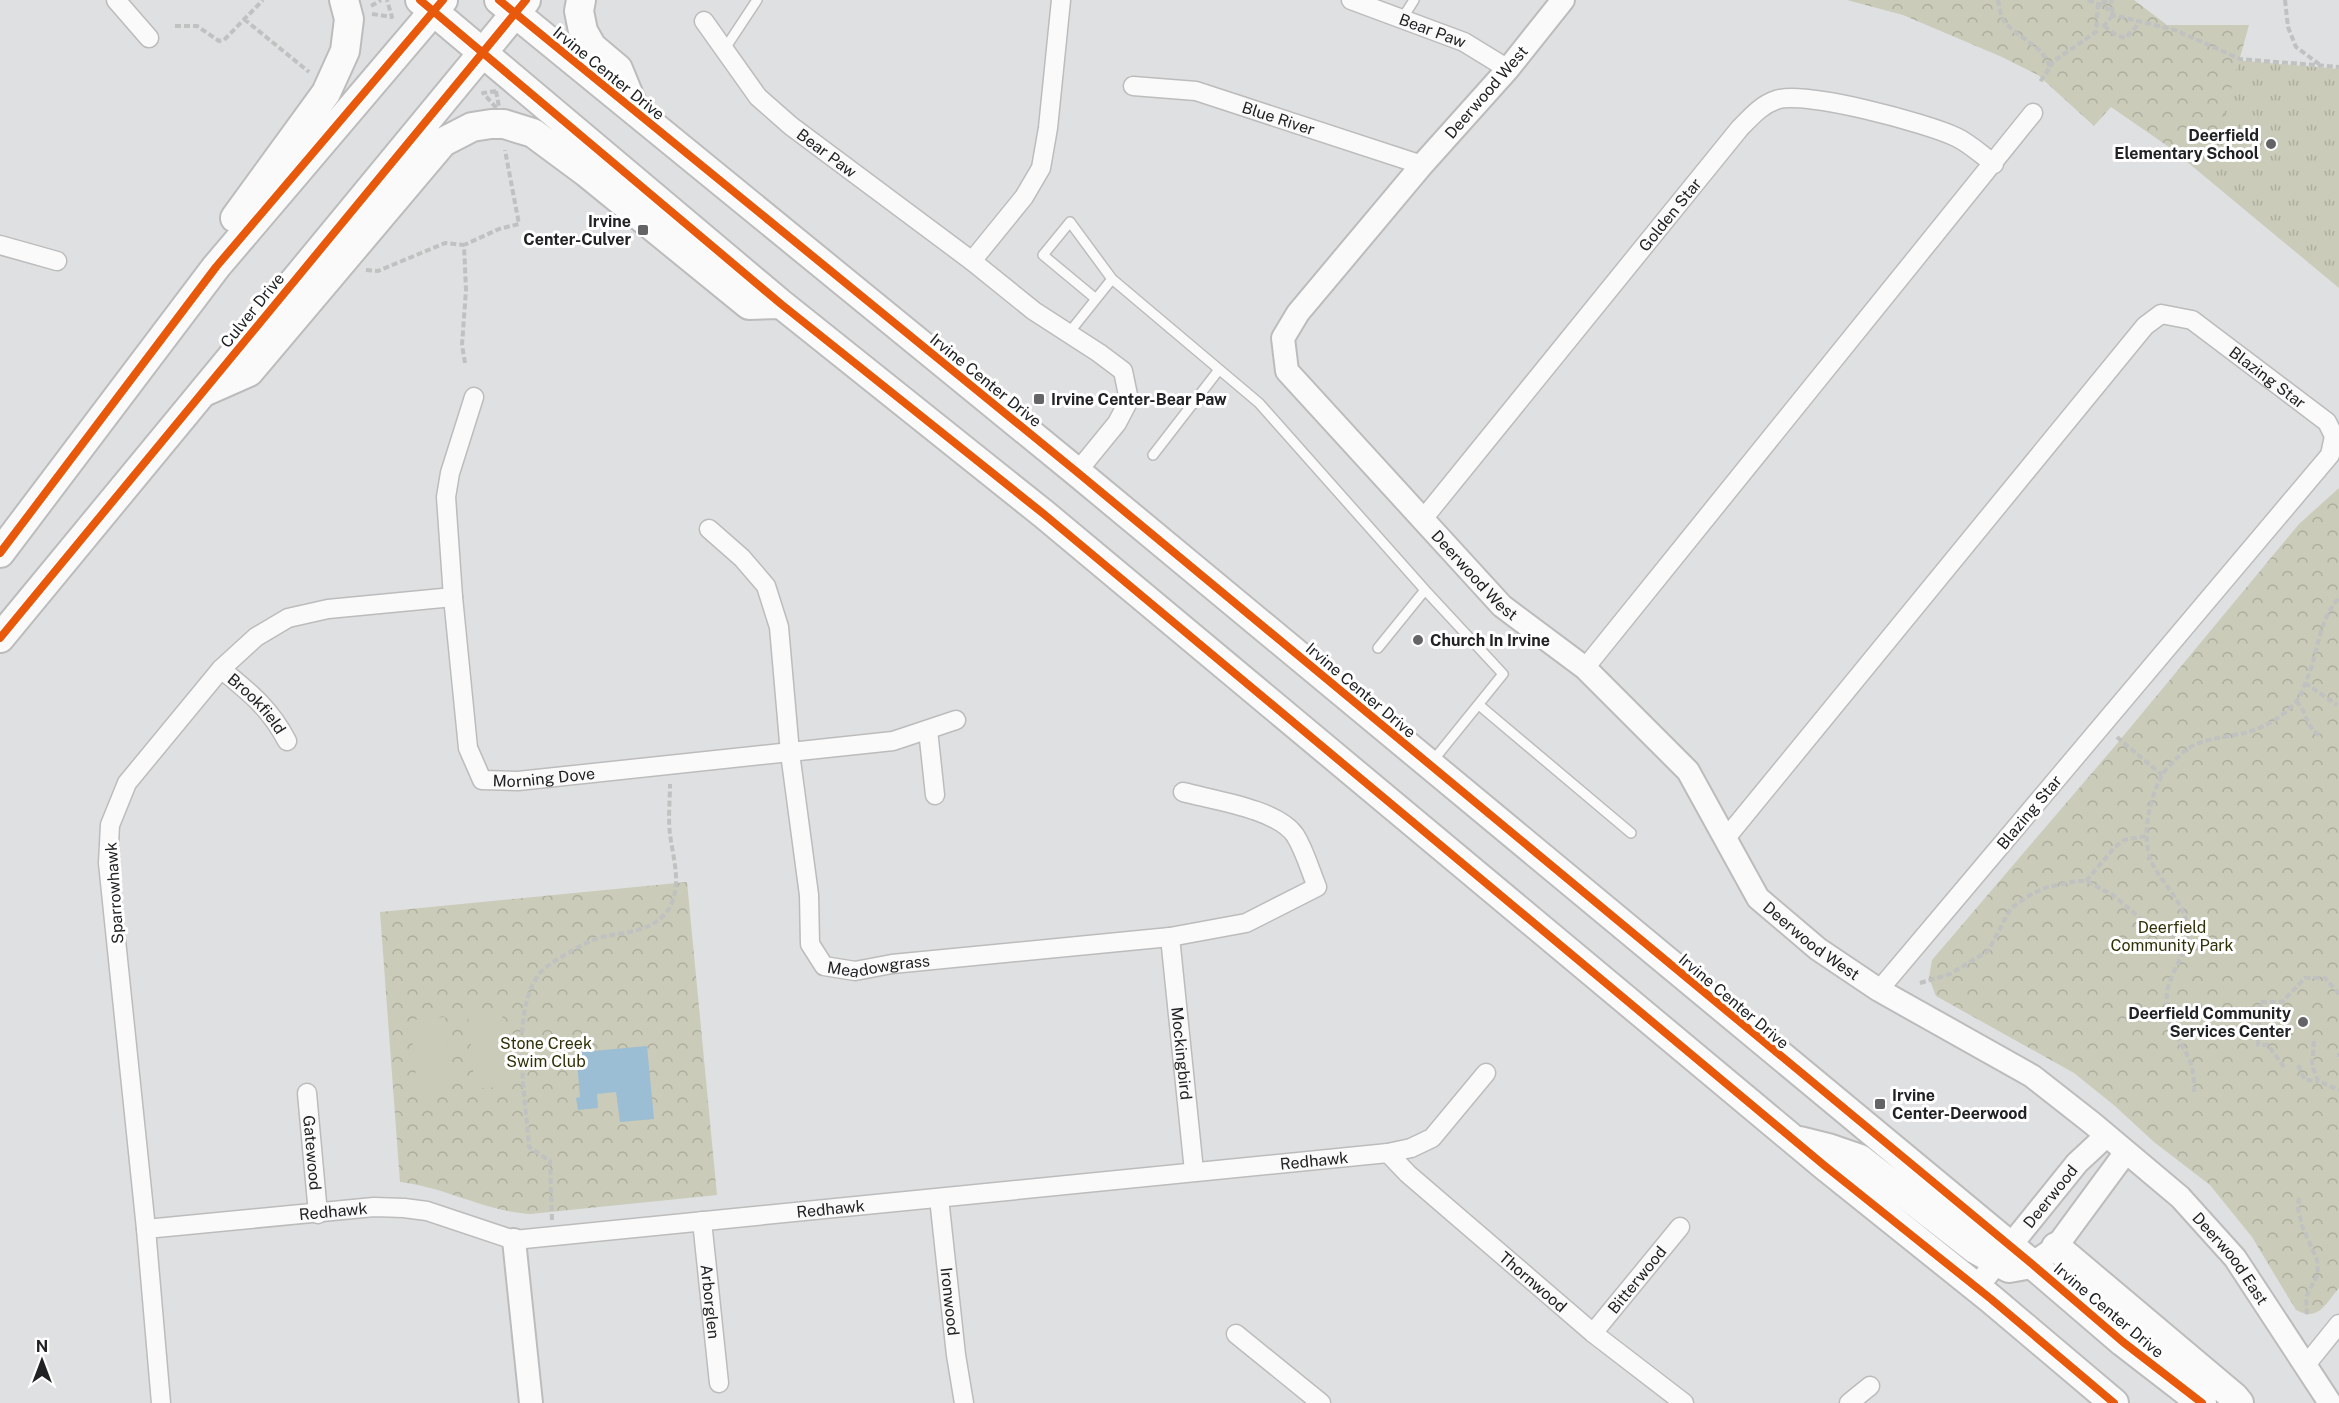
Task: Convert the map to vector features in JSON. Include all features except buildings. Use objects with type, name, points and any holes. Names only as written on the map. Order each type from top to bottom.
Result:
[{"type":"main road","points":[[216,267],[232,222],[326,93],[345,51],[349,18],[344,0]]},
{"type":"main road","points":[[581,0],[579,11],[583,31],[592,47],[618,69],[634,110]]},
{"type":"main road","points":[[0,553],[216,267],[432,4],[482,52],[781,304],[1045,515],[1794,1140],[2114,1403]]},
{"type":"main road","name":"Irvine Center Drive","points":[[513,4],[634,110],[1077,472],[1430,765],[2003,1254],[2032,1264],[2123,1342],[2202,1403]]},
{"type":"main road","name":"Culver Drive","points":[[0,638],[482,52],[513,4]]},
{"type":"main road","points":[[202,393],[249,372],[443,142],[472,127],[504,124],[533,132],[587,173],[748,305],[781,304]]},
{"type":"main road","points":[[1794,1140],[1860,1159],[1975,1250],[2003,1254]]},
{"type":"main road","points":[[2056,1247],[2239,1403]]},
{"type":"street","points":[[116,0],[149,38]]},
{"type":"street","points":[[972,261],[1024,197],[1041,168],[1048,128],[1061,0]]},
{"type":"street","name":"Bear Paw","points":[[1351,0],[1464,42],[1508,69]]},
{"type":"street","name":"Deerwood West","points":[[1563,0],[1508,69],[1422,165],[1298,312],[1283,338],[1287,370],[1502,606],[1585,668],[1688,771],[1758,898],[1818,949],[1879,990],[2032,1076],[2106,1136]]},
{"type":"street","name":"Bear Paw","points":[[704,21],[758,97],[791,126],[972,261],[1002,287],[1123,371],[1129,400],[1117,423],[1077,472]]},
{"type":"street","name":"Blue River","points":[[1133,86],[1197,91],[1422,165]]},
{"type":"street","name":"Golden Star","points":[[1424,519],[1740,128],[1761,108],[1777,99],[1805,97],[1914,122],[1958,137],[1994,164]]},
{"type":"street","points":[[1585,668],[1994,164],[2032,113]]},
{"type":"street","points":[[0,245],[57,261]]},
{"type":"street","name":"Blazing Star","points":[[1726,838],[2145,326],[2161,314],[2192,320],[2327,422],[2334,436],[2330,455],[1879,990]]},
{"type":"street","name":"Morning Dove","points":[[474,397],[450,473],[447,497],[453,597],[468,748],[482,780],[518,781],[893,741],[956,720]]},
{"type":"street","name":"Meadowgrass","points":[[709,529],[742,558],[766,586],[779,627],[790,753],[809,895],[810,944],[824,966],[855,971],[892,964],[1170,937],[1246,923],[1317,887],[1293,833],[1278,821],[1260,812],[1184,792]]},
{"type":"street","name":"Sparrowhawk","points":[[161,1403],[146,1229],[108,863],[110,825],[127,783],[221,669],[256,637],[288,618],[327,609],[453,597]]},
{"type":"street","name":"Brookfield","points":[[221,669],[261,702],[276,720],[286,741]]},
{"type":"street","points":[[928,730],[935,795]]},
{"type":"street","name":"Mockingbird","points":[[1170,937],[1194,1171]]},
{"type":"street","name":"Redhawk","points":[[146,1229],[374,1207],[404,1208],[451,1218],[514,1240],[1388,1153],[1411,1148],[1432,1138],[1486,1073]]},
{"type":"street","name":"Gatewood","points":[[307,1093],[318,1214]]},
{"type":"street","name":"Deerwood","points":[[1976,1288],[2077,1163],[2106,1136]]},
{"type":"street","name":"Deerwood East","points":[[2106,1136],[2180,1197],[2235,1258],[2330,1403]]},
{"type":"street","name":"Deerwood","points":[[2032,1264],[2056,1247],[2126,1152]]},
{"type":"street","name":"Thornwood","points":[[1388,1153],[1408,1174],[1593,1333],[1684,1403]]},
{"type":"street","name":"Ironwood","points":[[939,1198],[956,1355],[964,1403]]},
{"type":"street","name":"Arborglen","points":[[702,1221],[719,1383]]},
{"type":"street","name":"Bitterwood","points":[[1593,1333],[1680,1227]]},
{"type":"street","points":[[514,1240],[531,1403]]},
{"type":"street","points":[[2305,1366],[2339,1324]]},
{"type":"street","points":[[1236,1334],[1321,1403]]},
{"type":"street","points":[[1849,1403],[1870,1386]]},
{"type":"lane","points":[[724,50],[757,0]]},
{"type":"lane","points":[[1402,19],[1414,0]]},
{"type":"lane","points":[[1096,299],[1043,255],[1070,222],[1112,279],[1259,403],[1503,674],[1430,765]]},
{"type":"lane","points":[[1067,334],[1112,279]]},
{"type":"lane","points":[[1153,455],[1218,370]]},
{"type":"lane","points":[[1378,648],[1425,590]]},
{"type":"lane","points":[[1479,705],[1630,833]]},
{"type":"path","points":[[175,26],[197,26],[219,41],[224,40],[263,0]]},
{"type":"path","points":[[370,14],[392,17],[387,0]]},
{"type":"path","points":[[1998,0],[2003,18],[2037,48],[2050,67]]},
{"type":"path","points":[[2088,0],[2113,15],[2175,30],[2240,59],[2339,67]]},
{"type":"path","points":[[2098,4],[2110,0],[2113,15]]},
{"type":"path","points":[[2285,0],[2288,27],[2296,47],[2320,64]]},
{"type":"path","points":[[2097,30],[2098,4]]},
{"type":"path","points":[[2040,82],[2054,61],[2104,26],[2113,15]]},
{"type":"path","points":[[244,19],[311,73]]},
{"type":"path","points":[[2104,26],[2116,35],[2125,38],[2136,27],[2138,21]]},
{"type":"path","points":[[362,270],[378,271],[445,243],[464,246],[499,229],[519,224],[509,166],[502,141]]},
{"type":"path","points":[[464,246],[466,290],[462,345],[465,363]]},
{"type":"path","points":[[2194,1092],[2191,1063],[2174,1035],[2167,1014],[2167,992],[2180,961],[2187,927],[2185,917],[2175,897],[2152,864],[2147,836],[2150,811],[2162,775],[2182,753],[2204,741],[2251,731],[2273,722],[2300,697],[2312,669],[2320,630],[2330,607],[2339,598]]},
{"type":"path","points":[[2306,683],[2337,705]]},
{"type":"path","points":[[2296,701],[2302,708],[2307,725],[2313,733],[2322,737]]},
{"type":"path","points":[[2115,735],[2162,775]]},
{"type":"path","points":[[554,1236],[550,1161],[529,1147],[521,1047],[522,1028],[529,998],[539,974],[549,965],[578,947],[605,936],[632,933],[655,922],[668,910],[675,894],[676,872],[670,832],[670,765]]},
{"type":"path","points":[[2086,881],[2115,847],[2124,840],[2147,836]]},
{"type":"path","points":[[1920,983],[1950,974],[1988,951],[2011,908],[2033,892],[2076,881],[2086,881],[2112,895],[2155,931],[2186,939]]},
{"type":"path","points":[[2284,1067],[2268,1045],[2258,1045],[2260,1002],[2282,1002],[2305,978],[2325,978],[2339,994]]},
{"type":"path","points":[[2258,1037],[2274,1038],[2272,1028]]},
{"type":"path","points":[[2313,1041],[2312,1065],[2318,1081]]},
{"type":"path","points":[[2298,1065],[2306,1080],[2318,1081],[2339,1090]]},
{"type":"path","points":[[2299,1198],[2298,1209],[2302,1226],[2317,1260],[2318,1274],[2306,1297],[2307,1315]]},
{"type":"green space","points":[[1847,0],[2134,0],[2167,25],[2249,25],[2220,129],[2185,158],[2111,107],[2094,126],[2038,75],[2002,57],[1903,15]]},
{"type":"green space","name":"Deerfield Elementary School","points":[[2234,60],[2339,69],[2339,288],[2121,107]]},
{"type":"green space","name":"Deerfield Community Park","points":[[2339,488],[2339,1288],[2321,1309],[2310,1314],[2296,1310],[2252,1237],[2210,1185],[2154,1142],[2074,1073],[1936,996],[1929,978],[1932,960],[2115,746],[2299,524]]},
{"type":"green space","name":"Stone Creek Swim Club","points":[[687,882],[717,1195],[530,1214],[513,1212],[400,1182],[380,912]]},
{"type":"green space","points":[[502,1012],[509,1086],[475,1089],[468,1015]]},
{"type":"green space","points":[[445,1017],[452,1091],[418,1094],[410,1020]]},
{"type":"water","points":[[647,1046],[654,1119],[620,1122],[616,1092],[597,1094],[598,1108],[578,1110],[576,1098],[580,1097],[576,1050],[592,1048],[593,1051]]},
{"type":"cycle path","points":[[420,0],[781,304],[1045,515],[1825,1166],[1991,1299],[2114,1403]]},
{"type":"cycle path","points":[[0,553],[216,267],[443,0]]},
{"type":"cycle path","points":[[499,0],[1077,472],[2123,1342],[2202,1403]]},
{"type":"cycle path","points":[[0,638],[526,0]]},
{"type":"place","name":"Deerfield Elementary School","points":[[2271,144]]},
{"type":"place","name":"Irvine Center-Culver","points":[[643,230]]},
{"type":"place","name":"Irvine Center-Bear Paw","points":[[1039,399]]},
{"type":"place","name":"Church In Irvine","points":[[1418,640]]},
{"type":"place","name":"Deerfield Community Services Center","points":[[2303,1022]]},
{"type":"place","name":"Irvine Center-Deerwood","points":[[1880,1104]]}]
